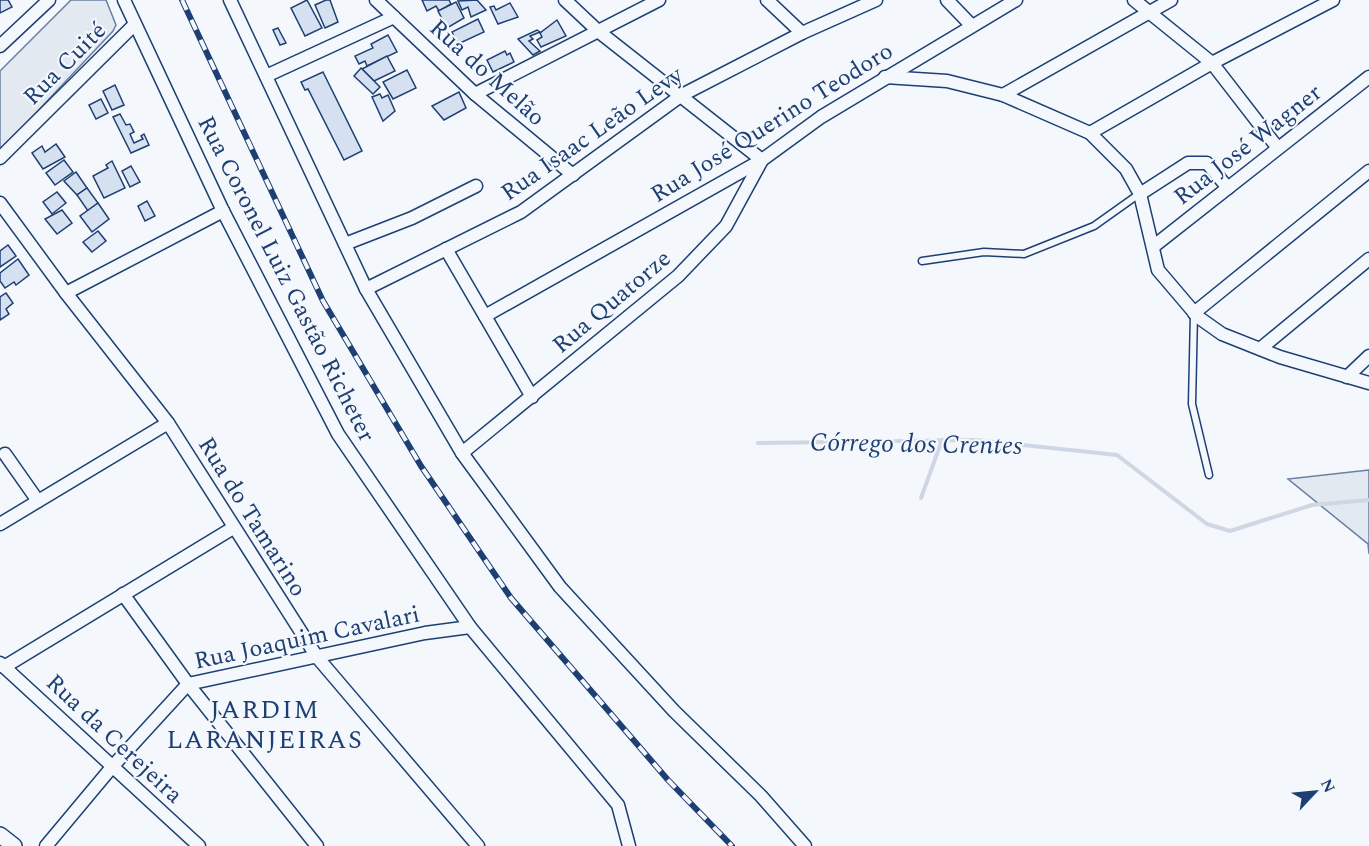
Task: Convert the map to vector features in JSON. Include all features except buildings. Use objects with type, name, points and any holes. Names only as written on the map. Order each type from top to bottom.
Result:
[{"type":"street","points":[[0,46],[49,0]]},
{"type":"street","name":"Rua Coronel Luiz Gastão Richeter","points":[[124,0],[223,211],[338,434],[470,627],[618,805],[629,846]]},
{"type":"street","points":[[230,0],[366,289],[462,453],[560,587],[674,711],[761,796],[806,846]]},
{"type":"street","name":"Rua do Melão","points":[[376,0],[475,94],[573,175]]},
{"type":"street","points":[[565,0],[598,31],[682,94],[762,160]]},
{"type":"street","points":[[475,94],[659,0]]},
{"type":"street","points":[[767,0],[802,33]]},
{"type":"street","name":"Rua Isaac Leão Levy","points":[[366,289],[521,212],[682,94],[802,33],[876,0]]},
{"type":"street","points":[[946,0],[971,25]]},
{"type":"street","name":"Rua José Querino Teodoro","points":[[485,316],[762,160],[821,117],[1016,0]]},
{"type":"street","points":[[1134,0],[1212,63],[1277,147]]},
{"type":"street","points":[[1003,95],[1171,0]]},
{"type":"street","points":[[1090,134],[1212,63],[1334,0]]},
{"type":"street","points":[[266,76],[394,17]]},
{"type":"street","name":"Rua Cuité","points":[[0,158],[134,25]]},
{"type":"street","points":[[885,77],[947,81],[1003,95],[1090,134],[1126,169],[1140,194],[1158,270],[1194,313],[1222,334],[1260,349],[1369,383]]},
{"type":"street","name":"Rua José Wagner","points":[[1154,246],[1277,147],[1369,77]]},
{"type":"street","name":"Rua Quatorze","points":[[462,453],[678,276],[726,226],[762,160]]},
{"type":"street","points":[[1140,194],[1188,163],[1207,163],[1228,188]]},
{"type":"street","points":[[1194,313],[1369,171]]},
{"type":"street","points":[[345,244],[412,218],[476,186]]},
{"type":"street","name":"Rua do Tamarino","points":[[0,202],[66,293],[168,423],[317,657],[478,846]]},
{"type":"street","points":[[66,293],[223,211]]},
{"type":"street","points":[[446,249],[532,397]]},
{"type":"street","points":[[1260,349],[1369,259]]},
{"type":"street","points":[[1347,377],[1369,356]]},
{"type":"street","points":[[0,524],[168,423]]},
{"type":"street","points":[[5,454],[38,501]]},
{"type":"street","points":[[2,665],[233,528]]},
{"type":"street","points":[[123,594],[188,684],[317,846]]},
{"type":"street","name":"Rua Joaquim Cavalari","points":[[46,846],[112,767],[188,684],[470,627]]},
{"type":"street","name":"Rua da Cerejeira","points":[[2,665],[199,846]]},
{"type":"street","points":[[0,835],[14,846]]},
{"type":"lane","points":[[922,261],[984,252],[1024,254],[1094,226],[1140,194]]},
{"type":"lane","points":[[1194,313],[1192,404],[1209,475]]},
{"type":"shaded area","points":[[71,0],[106,0],[116,25],[113,31],[0,151],[0,71]]},
{"type":"shaded area","points":[[1369,470],[1369,554],[1368,544],[1288,479]]},
{"type":"waterway","points":[[921,498],[942,440]]},
{"type":"waterway","name":"Córrego dos Crentes","points":[[758,443],[976,440],[1117,455],[1207,524],[1230,531],[1312,505],[1369,500]]},
{"type":"railway","points":[[182,0],[323,301],[421,466],[511,598],[668,780],[732,846]]},
{"type":"district","name":"JARDIM LARANJEIRAS","points":[[265,725]]}]
